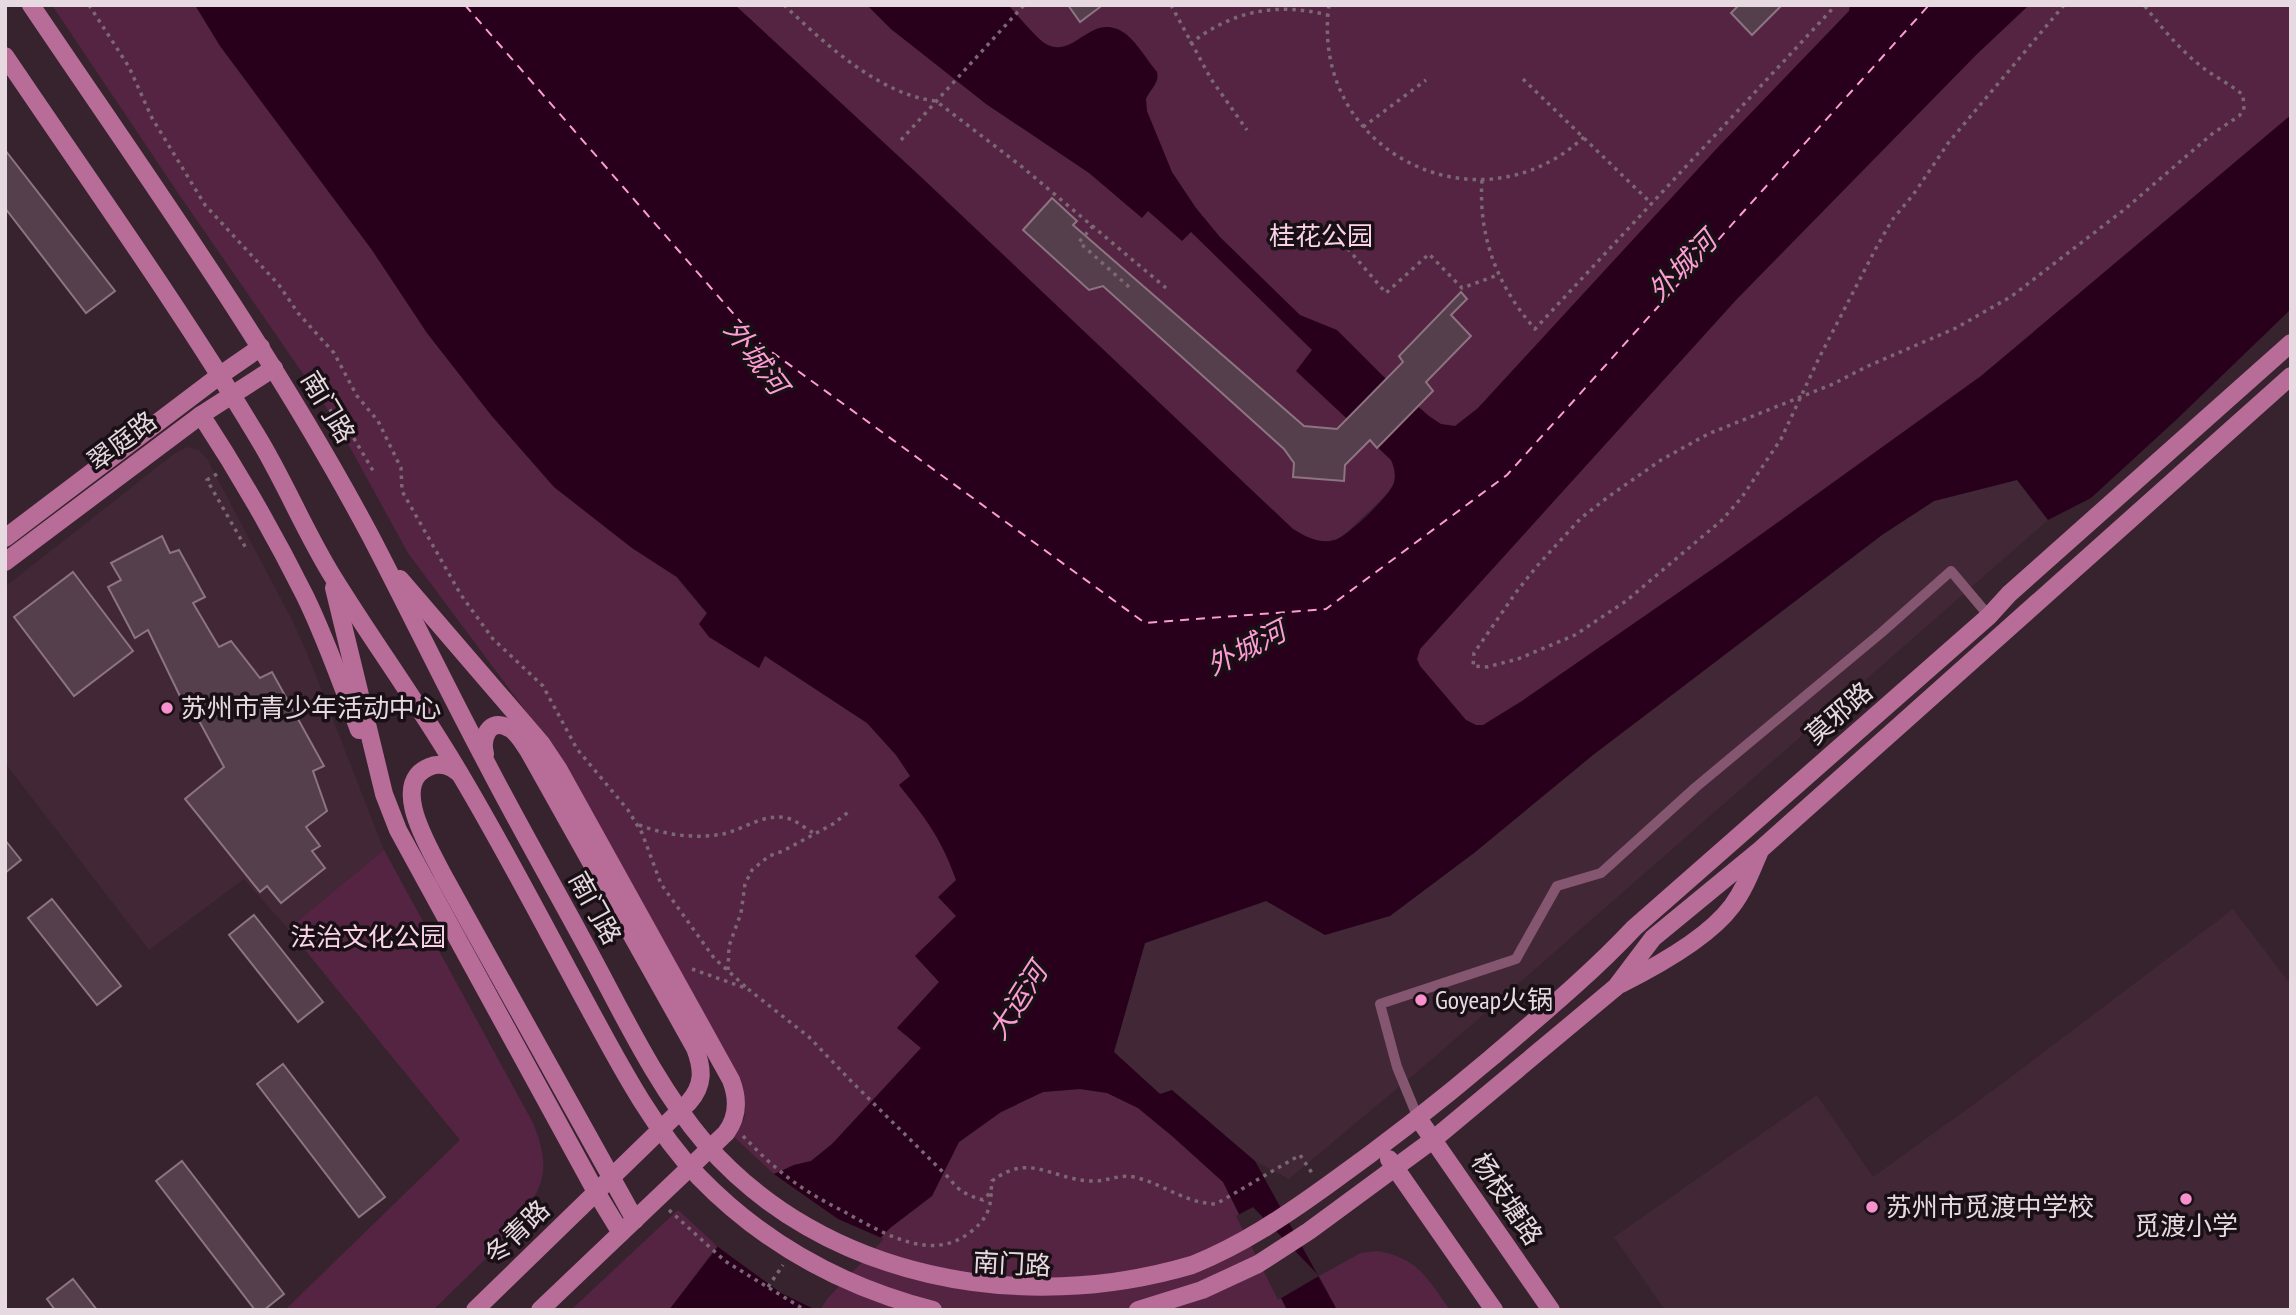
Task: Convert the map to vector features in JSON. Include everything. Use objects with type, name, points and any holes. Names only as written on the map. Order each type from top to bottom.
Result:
[{"type":"main road","name":"南门路","points":[[31,5],[261,347],[327,455],[487,764],[650,1062],[683,1115],[724,1163],[779,1210],[823,1238],[880,1265],[940,1283],[1002,1292],[1064,1293],[1126,1284],[1186,1267],[1243,1241],[1296,1208],[1418,1118]]},
{"type":"main road","name":"南门路","points":[[5,56],[232,396],[291,496],[331,574],[462,776],[631,1084],[658,1127],[690,1167],[719,1196],[766,1235],[845,1281],[883,1296],[933,1310]]},
{"type":"main road","name":"莫邪路","points":[[1418,1118],[1599,966],[1634,928],[1989,616],[2009,594],[2291,343]]},
{"type":"main road","name":"翠庭路","points":[[5,538],[261,347]]},
{"type":"main road","name":"翠庭路","points":[[5,562],[201,415],[274,368]]},
{"type":"main road","name":"莫邪路","points":[[1434,1139],[1616,987],[1653,938],[1760,850],[2291,376]]},
{"type":"main road","points":[[201,415],[233,465],[304,595],[323,635],[403,840],[621,1233]]},
{"type":"main road","points":[[380,555],[532,733],[559,770],[733,1086],[736,1107],[732,1125],[726,1133],[540,1310]]},
{"type":"main road","points":[[331,574],[384,794]]},
{"type":"main road","name":"冬青路","points":[[475,1310],[695,1096],[702,1079],[698,1056],[528,750],[511,729],[499,726],[486,733],[482,743],[487,764]]},
{"type":"main road","points":[[462,776],[452,768],[441,765],[430,767],[419,774],[411,790],[416,819],[443,875],[635,1220]]},
{"type":"main road","points":[[1616,987],[1654,967],[1715,923],[1731,908],[1748,879],[1760,850]]},
{"type":"main road","name":"杨枝塘路","points":[[1418,1118],[1551,1310]]},
{"type":"main road","points":[[1138,1310],[1174,1300],[1230,1278],[1275,1254],[1434,1139]]},
{"type":"main road","points":[[1381,1147],[1494,1310]]},
{"type":"lane","points":[[1418,1118],[1396,1067],[1380,1004],[1516,959],[1557,886],[1601,873],[1696,788],[1951,571],[1989,616]]},
{"type":"path","points":[[89,5],[129,67],[152,118],[205,205],[279,285],[298,313],[334,353],[357,396],[378,421],[394,450],[401,468],[402,491],[461,595],[493,639],[543,686],[576,749],[637,824],[661,884],[714,958],[809,1037],[957,1189],[983,1200],[991,1192]]},
{"type":"path","points":[[783,5],[845,58],[879,81],[919,99],[936,101],[1021,166],[1166,288]]},
{"type":"path","points":[[901,140],[1024,5]]},
{"type":"path","points":[[1171,5],[1190,44],[1222,97],[1247,130]]},
{"type":"path","points":[[1329,5],[1327,42],[1336,81],[1348,105],[1363,127],[1393,154],[1417,167],[1442,176],[1482,180],[1504,178],[1537,169],[1557,158],[1584,137]]},
{"type":"path","points":[[1482,180],[1485,234],[1498,275],[1511,298],[1535,329],[1836,5]]},
{"type":"path","points":[[2064,5],[1949,142],[1913,195],[1892,220],[1875,250],[1801,396],[1781,439],[1742,497],[1722,520],[1626,601],[1575,635],[1518,659],[1487,667],[1473,666],[1474,653],[1517,591],[1581,518],[1608,496],[1681,448],[1708,434],[1801,396],[1833,384],[1956,328],[2012,296],[2125,209],[2212,134],[2239,116],[2244,110],[2243,96],[2231,84],[2203,67],[2178,44],[2144,5]]},
{"type":"path","points":[[1190,44],[1220,23],[1255,11],[1298,9],[1327,15]]},
{"type":"path","points":[[1523,79],[1651,204]]},
{"type":"path","points":[[1363,127],[1426,80]]},
{"type":"path","points":[[1093,226],[1079,242],[1129,287]]},
{"type":"path","points":[[1342,242],[1386,293],[1429,254],[1462,288],[1498,275]]},
{"type":"path","points":[[336,408],[375,474]]},
{"type":"path","points":[[207,480],[247,550]]},
{"type":"path","points":[[728,970],[729,946],[752,870],[769,856],[834,824],[851,810]]},
{"type":"path","points":[[637,824],[656,832],[703,837],[727,833],[766,818],[789,819],[814,833]]},
{"type":"path","points":[[663,958],[748,989]]},
{"type":"path","points":[[732,1125],[774,1167],[828,1205],[897,1240],[933,1246],[960,1241],[978,1226],[988,1214],[992,1181],[1005,1171],[1027,1166],[1074,1180],[1096,1182],[1119,1175],[1132,1177],[1200,1204],[1216,1204],[1300,1155],[1323,1189]]},
{"type":"path","points":[[657,1199],[725,1261],[805,1310]]},
{"type":"path","points":[[768,1287],[792,1252]]},
{"type":"shaded area","name":"苏州市青少年活动中心","points":[[187,447],[199,450],[207,459],[291,618],[384,850],[288,929],[244,879],[149,950],[5,763],[5,587],[174,454]]},
{"type":"shaded area","points":[[2017,480],[2048,520],[1437,1055],[1289,1179],[1255,1161],[1172,1090],[1160,1094],[1114,1052],[1145,943],[1267,901],[1325,935],[1474,853],[1593,755],[1882,535],[1934,501]]},
{"type":"shaded area","points":[[2233,909],[2291,985],[2291,1310],[1665,1310],[1614,1237],[1817,1095],[1873,1177],[1995,1089]]},
{"type":"green space","points":[[52,5],[195,5],[220,46],[372,250],[427,333],[491,415],[554,487],[632,548],[676,577],[759,668],[765,656],[867,723],[911,776],[899,785],[929,821],[948,857],[956,880],[956,916],[939,982],[897,1028],[921,1048],[832,1144],[811,1161],[774,1174],[731,1134],[743,1121],[743,1104],[540,730],[408,553],[335,420]]},
{"type":"green space","name":"桂花公园","points":[[735,5],[867,5],[891,29],[918,50],[955,5],[1850,5],[1849,11],[1478,408],[1345,534],[1326,541],[1312,539],[1293,529]]},
{"type":"green space","points":[[2029,5],[2291,5],[2291,115],[1981,376],[1724,561],[1522,701],[1483,725],[1466,720],[1420,666],[1417,659],[1420,649],[1736,300],[1976,55]]},
{"type":"green space","name":"法治文化公园","points":[[384,850],[534,1125],[543,1157],[542,1177],[536,1194],[512,1229],[433,1310],[285,1310],[460,1140],[288,929]]},
{"type":"green space","points":[[1080,1089],[1107,1093],[1138,1108],[1223,1182],[1287,1310],[816,1310],[890,1228],[932,1196],[958,1143],[1001,1112],[1043,1092]]},
{"type":"green space","points":[[678,1210],[717,1246],[669,1310],[571,1310]]},
{"type":"green space","points":[[1377,1251],[1412,1264],[1428,1279],[1450,1310],[1337,1310],[1319,1276],[1361,1253]]},
{"type":"water","points":[[195,5],[735,5],[1293,529],[1324,541],[1341,537],[1368,514],[1391,488],[1395,473],[1391,460],[1296,371],[1312,350],[1191,232],[1182,241],[1148,211],[1142,218],[1089,173],[986,104],[891,29],[867,5],[1008,5],[1042,41],[1057,47],[1066,46],[1103,27],[1114,28],[1126,34],[1157,72],[1156,83],[1146,99],[1147,111],[1172,172],[1220,237],[1300,315],[1337,330],[1383,376],[1429,416],[1441,424],[1455,426],[1478,408],[1720,145],[1849,11],[1850,5],[2029,5],[1976,55],[1736,300],[1420,649],[1417,659],[1420,666],[1466,720],[1476,725],[1483,725],[1522,701],[1724,561],[1981,376],[2291,115],[2291,309],[2091,498],[2048,520],[2017,480],[1934,501],[1882,535],[1593,755],[1474,853],[1390,916],[1325,935],[1266,901],[1145,943],[1114,1052],[1160,1094],[1172,1090],[1255,1161],[1337,1310],[1287,1310],[1223,1182],[1138,1108],[1107,1093],[1080,1089],[1043,1092],[1001,1112],[959,1142],[932,1196],[890,1228],[816,1310],[669,1310],[774,1174],[811,1161],[832,1144],[921,1048],[897,1028],[939,982],[915,956],[956,916],[938,897],[956,880],[932,830],[899,785],[910,776],[896,755],[867,723],[765,656],[759,668],[709,637],[699,624],[707,613],[677,577],[632,548],[554,487],[491,415],[427,333],[372,250],[220,46]]},
{"type":"pier","points":[[771,1172],[838,1219],[884,1239],[820,1310],[781,1293],[714,1244]]},
{"type":"pier","points":[[1253,1207],[1319,1276],[1278,1300],[1236,1216]]},
{"type":"building","points":[[1068,5],[1099,5],[1100,7],[1080,22]]},
{"type":"building","points":[[1739,5],[1782,5],[1752,35],[1731,13]]},
{"type":"building","points":[[5,150],[115,291],[86,313],[5,208]]},
{"type":"building","points":[[1052,198],[1077,221],[1073,225],[1304,426],[1337,429],[1403,362],[1399,356],[1461,292],[1467,299],[1451,315],[1471,336],[1426,382],[1433,391],[1377,448],[1370,440],[1345,465],[1344,481],[1293,477],[1294,463],[1284,449],[1103,286],[1089,290],[1023,230]]},
{"type":"building","points":[[162,536],[170,553],[179,550],[205,597],[193,603],[219,647],[231,641],[260,678],[272,672],[324,766],[313,771],[327,811],[306,827],[320,846],[312,851],[325,868],[281,903],[267,886],[260,892],[185,799],[224,767],[197,717],[191,719],[148,630],[135,638],[108,587],[121,580],[111,563]]},
{"type":"building","points":[[73,572],[133,651],[74,696],[14,617]]},
{"type":"building","points":[[5,840],[21,860],[5,873]]},
{"type":"building","points":[[52,899],[121,986],[97,1005],[28,918]]},
{"type":"building","points":[[254,915],[323,1002],[298,1022],[229,935]]},
{"type":"building","points":[[283,1064],[385,1197],[359,1217],[257,1084]]},
{"type":"building","points":[[182,1161],[284,1294],[264,1310],[255,1310],[156,1181]]},
{"type":"building","points":[[73,1279],[97,1310],[55,1310],[47,1299]]},
{"type":"ferry route","points":[[465,5],[758,342],[1145,623],[1326,609],[1507,475],[1929,5]]},
{"type":"place","name":"苏州市青少年活动中心","points":[[167,708]]},
{"type":"place","name":"Goyeap火锅","points":[[1421,1000]]},
{"type":"place","name":"觅渡小学","points":[[2186,1199]]},
{"type":"place","name":"苏州市觅渡中学校","points":[[1872,1207]]},
{"type":"water label","name":"外城河","points":[[1682,266]]},
{"type":"water label","name":"外城河","points":[[756,357]]},
{"type":"water label","name":"外城河","points":[[1246,648]]},
{"type":"water label","name":"大运河","points":[[1017,1001]]}]
